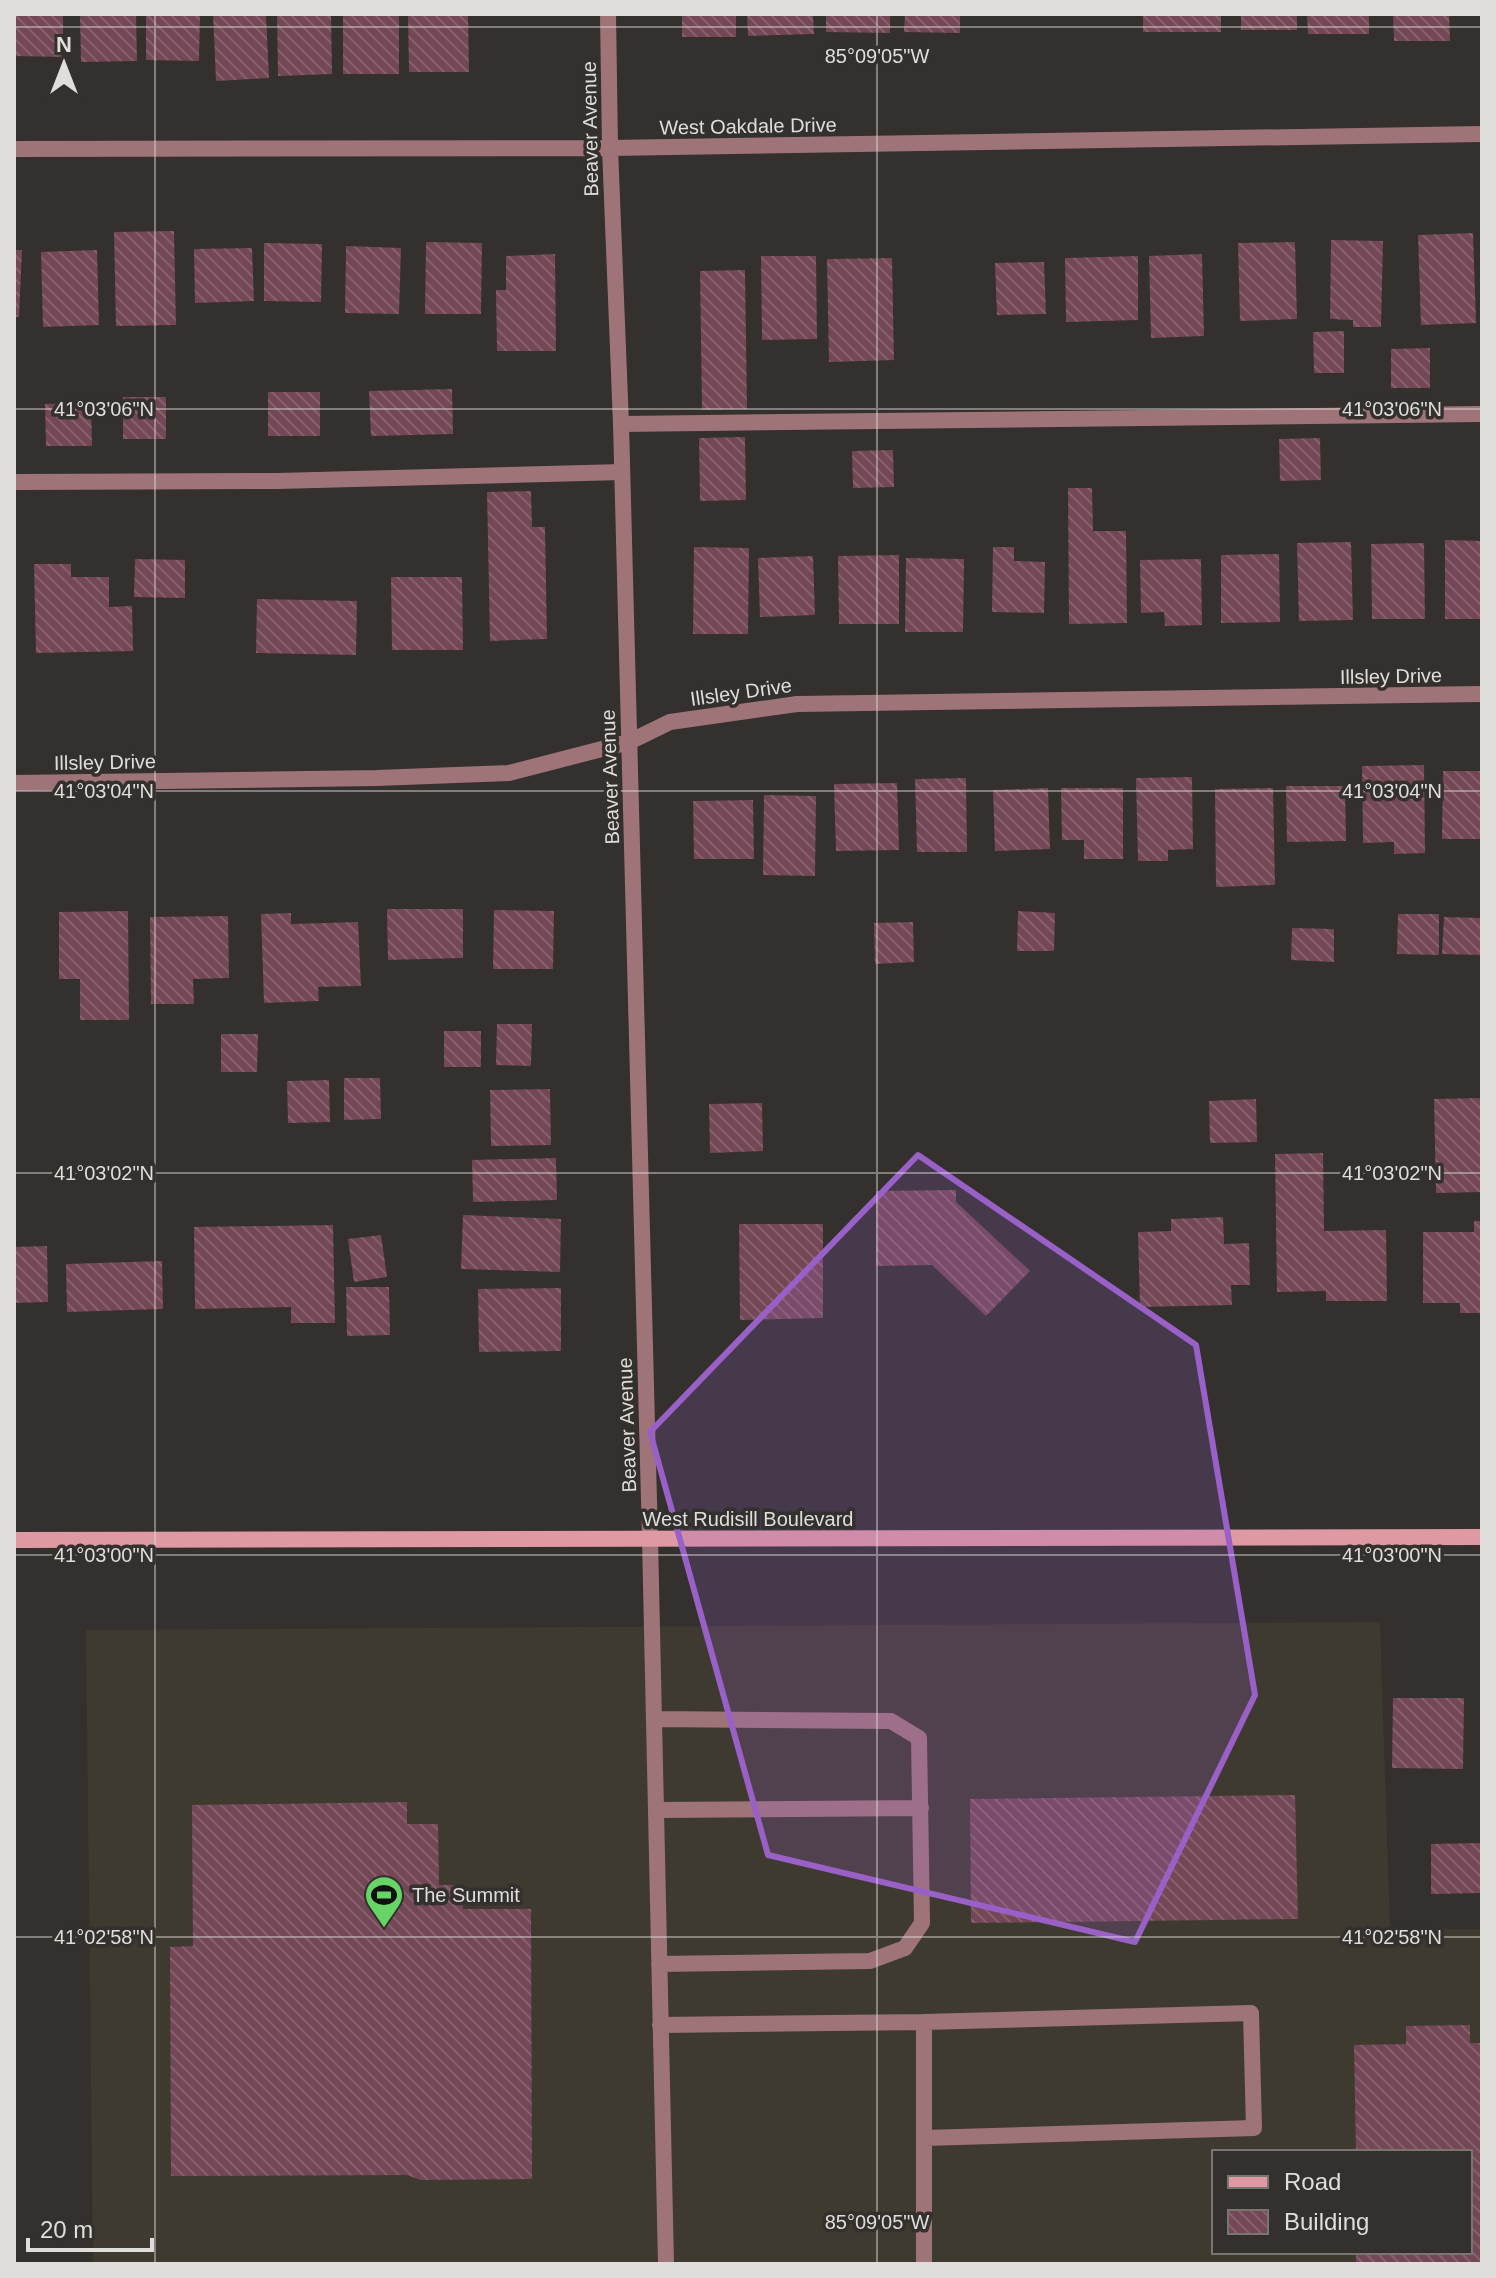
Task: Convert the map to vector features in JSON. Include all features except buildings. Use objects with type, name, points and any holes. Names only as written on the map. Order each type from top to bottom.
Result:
[{"type":"street","name":"Beaver Avenue","points":[[608,14],[656,1719],[666,2264]]},
{"type":"street","name":"West Oakdale Drive","points":[[14,149],[610,148],[1482,134]]},
{"type":"street","points":[[621,424],[1482,414]]},
{"type":"street","points":[[14,482],[277,481],[622,472]]},
{"type":"street","name":"Illsley Drive","points":[[14,783],[509,773],[629,742],[670,722],[797,704],[1482,694]]},
{"type":"street","name":"West Rudisill Boulevard","points":[[14,1540],[1482,1537]]},
{"type":"street","points":[[656,1719],[891,1721],[919,1738],[921,1808],[922,1923],[905,1948],[870,1961],[659,1964]]},
{"type":"street","points":[[657,1810],[921,1808]]},
{"type":"street","points":[[660,2025],[1251,2013],[1254,2128],[924,2138]]},
{"type":"street","points":[[924,2022],[924,2264]]},
{"type":"highlighted area","points":[[918,1155],[1196,1345],[1255,1695],[1135,1942],[768,1855],[650,1432]]},
{"type":"shaded area","points":[[1380,1622],[1390,1929],[1482,1929],[1482,2264],[93,2264],[86,1630]]},
{"type":"place","name":"The Summit","points":[[384,1929]]}]
